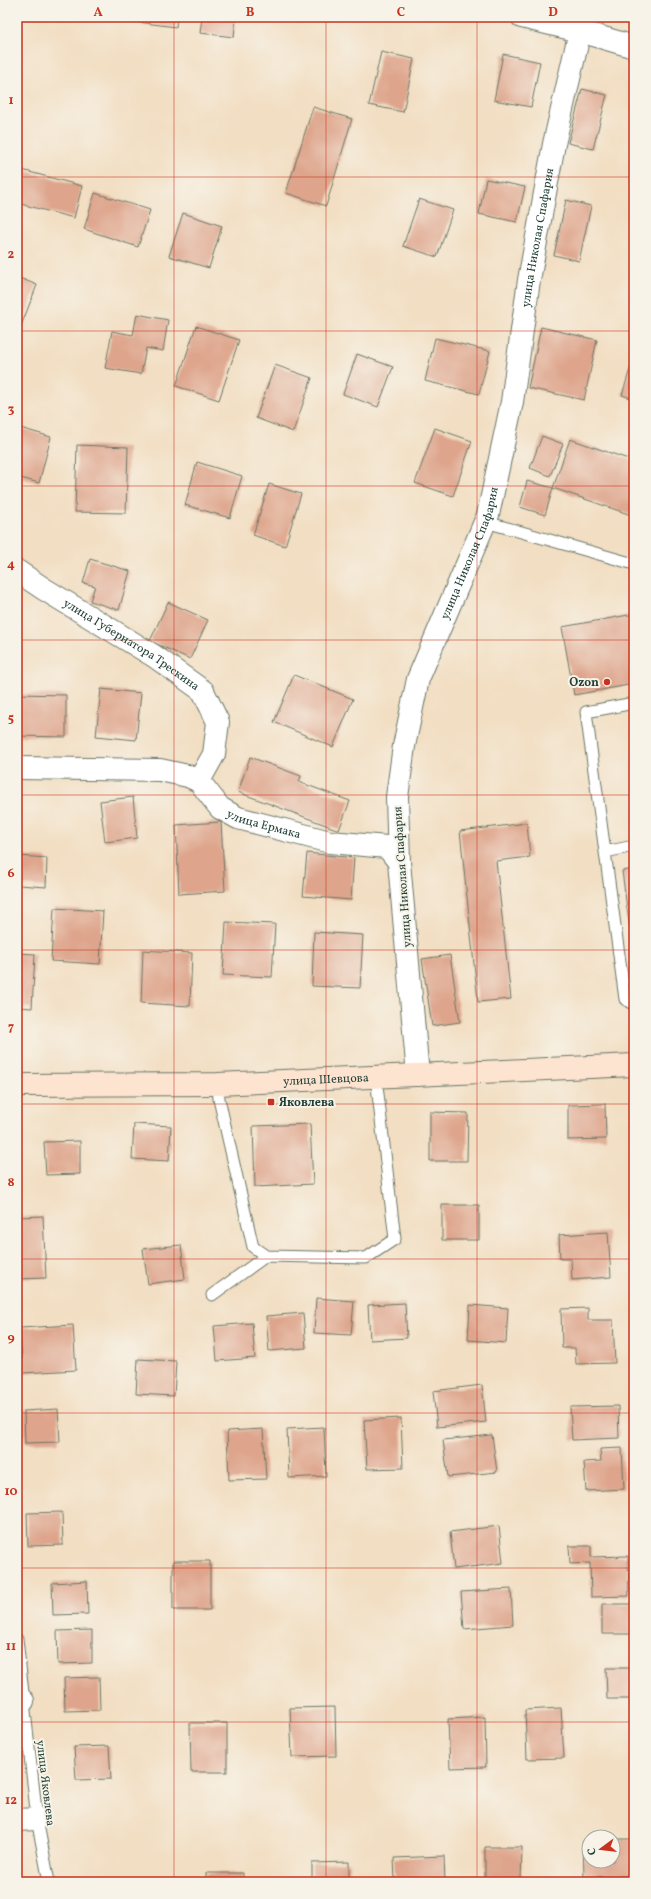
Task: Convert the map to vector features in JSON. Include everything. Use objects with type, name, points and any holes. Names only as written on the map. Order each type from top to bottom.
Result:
[{"type":"main road","name":"улица Шевцова","points":[[17,1085],[218,1084],[634,1065]]},
{"type":"street","points":[[522,17],[580,31],[634,47]]},
{"type":"street","name":"улица Николая Спафария","points":[[418,1075],[399,862],[398,797],[404,746],[418,679],[486,522],[512,402],[529,280],[554,144],[580,31]]},
{"type":"street","name":"улица Губернатора Трескина","points":[[17,571],[44,590],[154,656],[203,691],[218,722],[214,754],[199,781]]},
{"type":"street","points":[[17,768],[160,770],[188,776],[199,781]]},
{"type":"street","name":"улица Ермака","points":[[199,781],[220,808],[238,818],[330,842],[387,847],[399,862]]},
{"type":"lane","points":[[486,522],[634,564]]},
{"type":"lane","points":[[634,703],[586,712],[625,999],[634,1005]]},
{"type":"lane","points":[[605,852],[634,846]]},
{"type":"lane","points":[[218,1084],[219,1099],[253,1247],[266,1256],[366,1258],[396,1239],[376,1077]]},
{"type":"lane","points":[[212,1295],[266,1256]]},
{"type":"lane","name":"улица Яковлева","points":[[17,1639],[27,1820],[49,1882]]},
{"type":"building","points":[[130,17],[177,17],[176,27],[129,21]]},
{"type":"building","points":[[202,17],[236,17],[234,37],[200,33]]},
{"type":"building","points":[[381,52],[414,59],[403,112],[369,105]]},
{"type":"building","points":[[503,54],[540,62],[531,107],[494,100]]},
{"type":"building","points":[[582,89],[607,95],[593,149],[568,143]]},
{"type":"building","points":[[313,107],[352,119],[326,206],[286,193]]},
{"type":"building","points":[[18,169],[82,186],[74,218],[17,203]]},
{"type":"building","points":[[486,179],[525,187],[517,222],[479,214]]},
{"type":"building","points":[[95,193],[150,210],[138,247],[84,229]]},
{"type":"building","points":[[419,199],[453,210],[437,257],[403,246]]},
{"type":"building","points":[[566,200],[591,206],[579,261],[554,255]]},
{"type":"building","points":[[183,213],[222,226],[209,268],[169,256]]},
{"type":"building","points":[[17,277],[37,285],[19,331],[17,331]]},
{"type":"building","points":[[137,314],[168,320],[163,351],[146,348],[141,374],[105,368],[112,331],[133,335]]},
{"type":"building","points":[[196,326],[239,340],[219,400],[176,386]]},
{"type":"building","points":[[541,327],[597,340],[584,400],[528,388]]},
{"type":"building","points":[[435,338],[490,351],[479,394],[425,381]]},
{"type":"building","points":[[357,354],[393,367],[378,407],[343,394]]},
{"type":"building","points":[[275,365],[312,378],[293,432],[256,418]]},
{"type":"building","points":[[631,366],[634,367],[634,399],[622,395]]},
{"type":"building","points":[[17,427],[51,437],[39,483],[17,477]]},
{"type":"building","points":[[435,428],[472,441],[453,496],[415,483]]},
{"type":"building","points":[[542,436],[563,444],[550,476],[530,468]]},
{"type":"building","points":[[570,439],[634,461],[634,516],[553,488]]},
{"type":"building","points":[[77,445],[128,447],[126,513],[75,512]]},
{"type":"building","points":[[197,462],[242,476],[230,518],[185,505]]},
{"type":"building","points":[[527,481],[553,488],[545,515],[520,507]]},
{"type":"building","points":[[269,484],[301,494],[285,546],[253,535]]},
{"type":"building","points":[[90,559],[130,571],[119,610],[90,601],[95,586],[83,583]]},
{"type":"building","points":[[168,602],[208,620],[190,659],[150,641]]},
{"type":"building","points":[[634,614],[634,684],[574,695],[562,627]]},
{"type":"building","points":[[294,675],[353,699],[333,747],[274,722]]},
{"type":"building","points":[[101,689],[141,693],[136,740],[96,736]]},
{"type":"building","points":[[17,694],[66,695],[66,737],[17,736]]},
{"type":"building","points":[[250,757],[301,776],[299,782],[350,801],[339,830],[238,792]]},
{"type":"building","points":[[133,797],[137,838],[105,842],[100,801]]},
{"type":"building","points":[[221,822],[225,891],[179,894],[176,825]]},
{"type":"building","points":[[527,823],[530,857],[496,861],[511,999],[478,1002],[460,831]]},
{"type":"building","points":[[307,853],[354,858],[351,900],[303,896]]},
{"type":"building","points":[[20,856],[47,858],[46,887],[19,885]]},
{"type":"building","points":[[634,869],[634,953],[633,953],[622,871]]},
{"type":"building","points":[[54,908],[103,911],[100,964],[51,961]]},
{"type":"building","points":[[226,922],[275,924],[272,977],[223,975]]},
{"type":"building","points":[[314,932],[363,935],[360,988],[312,986]]},
{"type":"building","points":[[143,950],[192,953],[190,1006],[141,1003]]},
{"type":"building","points":[[17,953],[35,954],[32,1008],[17,1007]]},
{"type":"building","points":[[450,955],[460,1022],[432,1026],[422,959]]},
{"type":"building","points":[[605,1104],[606,1139],[568,1140],[568,1105]]},
{"type":"building","points":[[430,1112],[468,1113],[467,1161],[430,1161]]},
{"type":"building","points":[[134,1124],[171,1126],[169,1161],[132,1159]]},
{"type":"building","points":[[310,1124],[313,1184],[255,1187],[253,1126]]},
{"type":"building","points":[[80,1141],[80,1174],[46,1175],[44,1142]]},
{"type":"building","points":[[442,1205],[479,1205],[479,1240],[442,1240]]},
{"type":"building","points":[[43,1216],[46,1278],[17,1279],[17,1217]]},
{"type":"building","points":[[608,1232],[611,1277],[572,1280],[571,1259],[560,1259],[559,1235]]},
{"type":"building","points":[[181,1245],[185,1279],[148,1284],[143,1249]]},
{"type":"building","points":[[316,1298],[354,1301],[351,1335],[314,1333]]},
{"type":"building","points":[[405,1303],[407,1338],[370,1340],[368,1305]]},
{"type":"building","points":[[470,1305],[508,1308],[506,1343],[468,1340]]},
{"type":"building","points":[[588,1308],[588,1320],[613,1320],[615,1363],[576,1364],[575,1348],[562,1348],[561,1309]]},
{"type":"building","points":[[303,1313],[306,1348],[269,1351],[266,1316]]},
{"type":"building","points":[[252,1323],[255,1358],[217,1361],[214,1326]]},
{"type":"building","points":[[73,1325],[76,1370],[23,1373],[20,1328]]},
{"type":"building","points":[[138,1359],[176,1361],[174,1396],[136,1394]]},
{"type":"building","points":[[482,1385],[486,1422],[437,1427],[433,1391]]},
{"type":"building","points":[[618,1406],[619,1438],[572,1440],[570,1407]]},
{"type":"building","points":[[58,1409],[60,1442],[25,1443],[24,1411]]},
{"type":"building","points":[[401,1418],[403,1468],[367,1469],[364,1420]]},
{"type":"building","points":[[324,1427],[326,1476],[289,1478],[287,1429]]},
{"type":"building","points":[[263,1429],[266,1479],[229,1480],[227,1431]]},
{"type":"building","points":[[492,1435],[497,1472],[448,1477],[443,1440]]},
{"type":"building","points":[[622,1448],[624,1489],[586,1491],[584,1462],[601,1461],[600,1449]]},
{"type":"building","points":[[62,1512],[63,1545],[28,1546],[27,1513]]},
{"type":"building","points":[[499,1526],[503,1563],[454,1569],[450,1532]]},
{"type":"building","points":[[569,1546],[591,1546],[591,1557],[628,1556],[629,1596],[591,1597],[590,1563],[570,1564]]},
{"type":"building","points":[[173,1561],[210,1561],[210,1610],[173,1610]]},
{"type":"building","points":[[87,1581],[88,1614],[53,1615],[52,1583]]},
{"type":"building","points":[[511,1589],[513,1625],[464,1629],[461,1592]]},
{"type":"building","points":[[602,1604],[634,1604],[634,1634],[602,1634]]},
{"type":"building","points":[[92,1630],[92,1663],[58,1664],[57,1631]]},
{"type":"building","points":[[606,1668],[634,1668],[634,1699],[607,1699]]},
{"type":"building","points":[[99,1677],[100,1710],[65,1711],[64,1678]]},
{"type":"building","points":[[335,1707],[336,1756],[292,1757],[290,1708]]},
{"type":"building","points":[[561,1708],[564,1758],[527,1759],[525,1710]]},
{"type":"building","points":[[485,1717],[486,1767],[450,1768],[448,1719]]},
{"type":"building","points":[[190,1723],[227,1723],[227,1772],[191,1772]]},
{"type":"building","points":[[109,1746],[111,1779],[76,1780],[74,1747]]},
{"type":"building","points":[[621,1839],[633,1839],[633,1876],[584,1877],[584,1869],[621,1869]]},
{"type":"building","points":[[485,1847],[522,1847],[521,1882],[485,1882]]},
{"type":"building","points":[[444,1856],[445,1882],[395,1882],[394,1858]]},
{"type":"building","points":[[349,1862],[349,1882],[312,1882],[312,1863]]},
{"type":"building","points":[[206,1873],[243,1873],[243,1882],[206,1882]]},
{"type":"place","name":"Ozon","points":[[607,682]]},
{"type":"place","name":"Яковлева","points":[[271,1102]]}]
